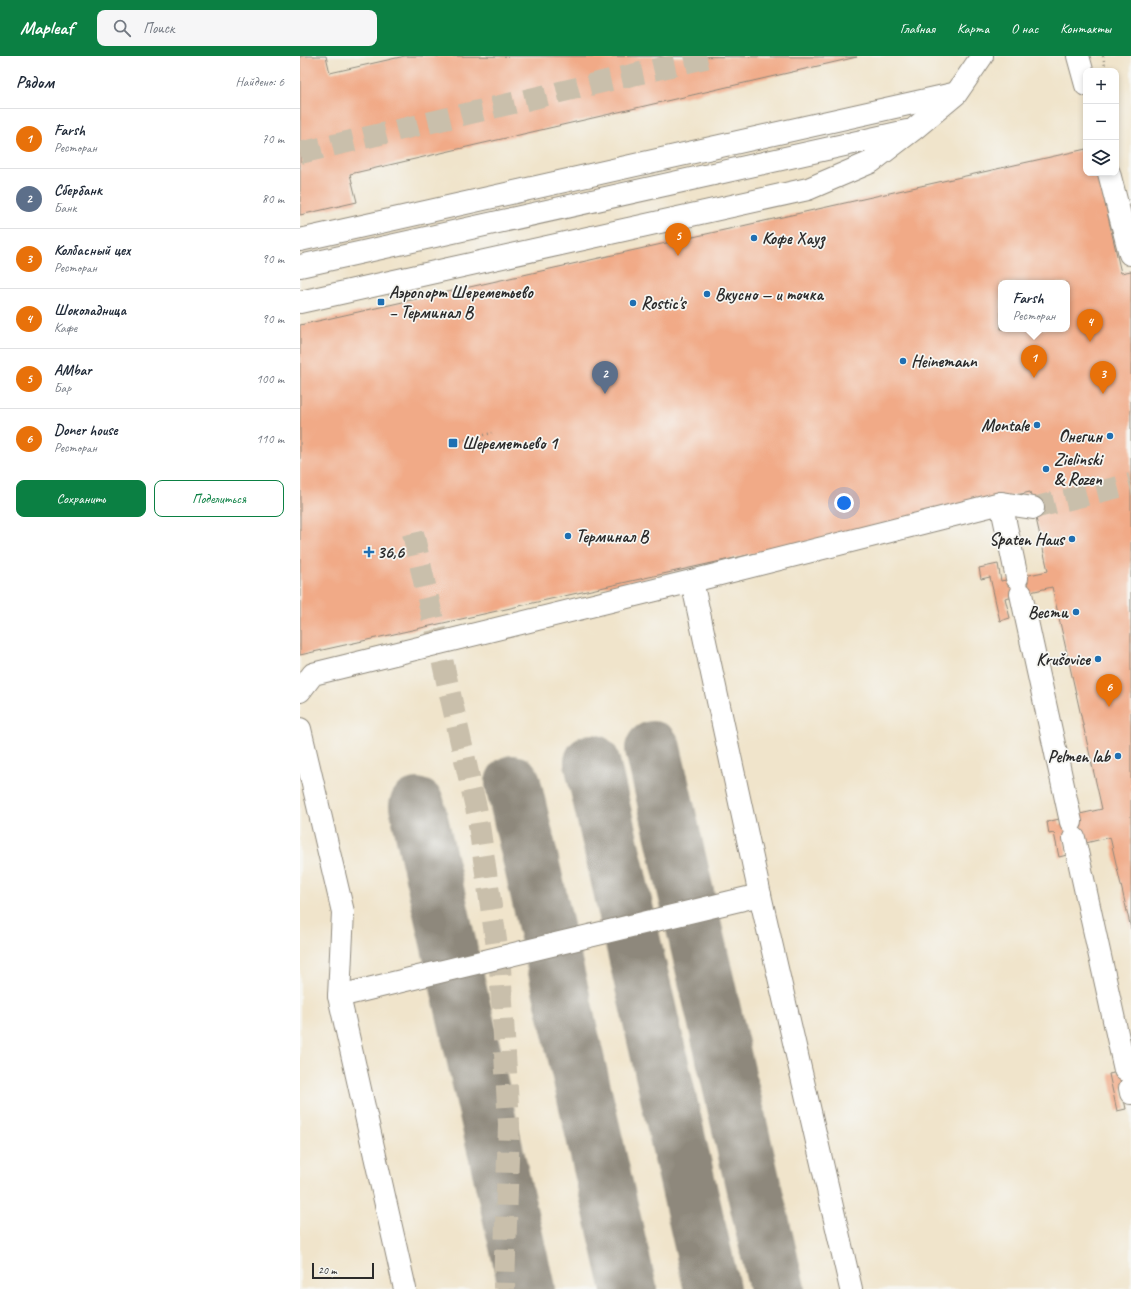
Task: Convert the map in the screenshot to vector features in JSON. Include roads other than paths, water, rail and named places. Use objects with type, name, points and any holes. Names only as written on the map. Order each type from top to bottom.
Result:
[{"type":"lane","points":[[300,302],[808,189],[871,162],[956,94],[982,56]]},
{"type":"lane","points":[[1078,56],[1083,74]]},
{"type":"lane","points":[[300,240],[956,94]]},
{"type":"lane","points":[[300,266],[914,129]]},
{"type":"lane","points":[[1110,176],[1131,254]]},
{"type":"lane","points":[[1001,503],[1129,1084]]},
{"type":"lane","points":[[300,691],[307,675],[692,582],[1001,503],[1034,508]]},
{"type":"lane","points":[[692,582],[760,895],[851,1289]]},
{"type":"lane","points":[[300,729],[343,912],[339,996],[405,1289]]},
{"type":"lane","points":[[339,996],[760,895]]},
{"type":"tunnel","points":[[300,153],[713,56]]},
{"type":"tunnel","points":[[1033,508],[1131,484]]},
{"type":"tunnel","points":[[413,533],[477,812],[500,967],[509,1124],[504,1289]]},
{"type":"place","name":"Кофе Хауз","points":[[754,238]]},
{"type":"place","name":"AMbar","points":[[678,256]]},
{"type":"place","name":"Вкусно — и точка","points":[[707,294]]},
{"type":"place","name":"Аэропорт Шереметьево – Терминал B","points":[[381,302]]},
{"type":"place","name":"Rostic's","points":[[633,303]]},
{"type":"place","name":"Шоколадница","points":[[1090,342]]},
{"type":"place","name":"Heinemann","points":[[903,361]]},
{"type":"place","name":"Farsh","points":[[1034,378]]},
{"type":"place","name":"Сбербанк","points":[[605,394]]},
{"type":"place","name":"Колбасный цех","points":[[1103,394]]},
{"type":"place","name":"Montale","points":[[1037,425]]},
{"type":"place","name":"Онегин","points":[[1110,436]]},
{"type":"place","name":"Шереметьево 1","points":[[453,443]]},
{"type":"place","name":"Zielinski & Rozen","points":[[1046,469]]},
{"type":"place","name":"Терминал B","points":[[568,536]]},
{"type":"place","name":"Spaten Haus","points":[[1072,539]]},
{"type":"place","name":"36,6","points":[[369,552]]},
{"type":"place","name":"Вести","points":[[1076,612]]},
{"type":"place","name":"Krušovice","points":[[1098,659]]},
{"type":"place","name":"Doner house","points":[[1109,707]]},
{"type":"place","name":"Pelmen lab","points":[[1118,756]]}]
